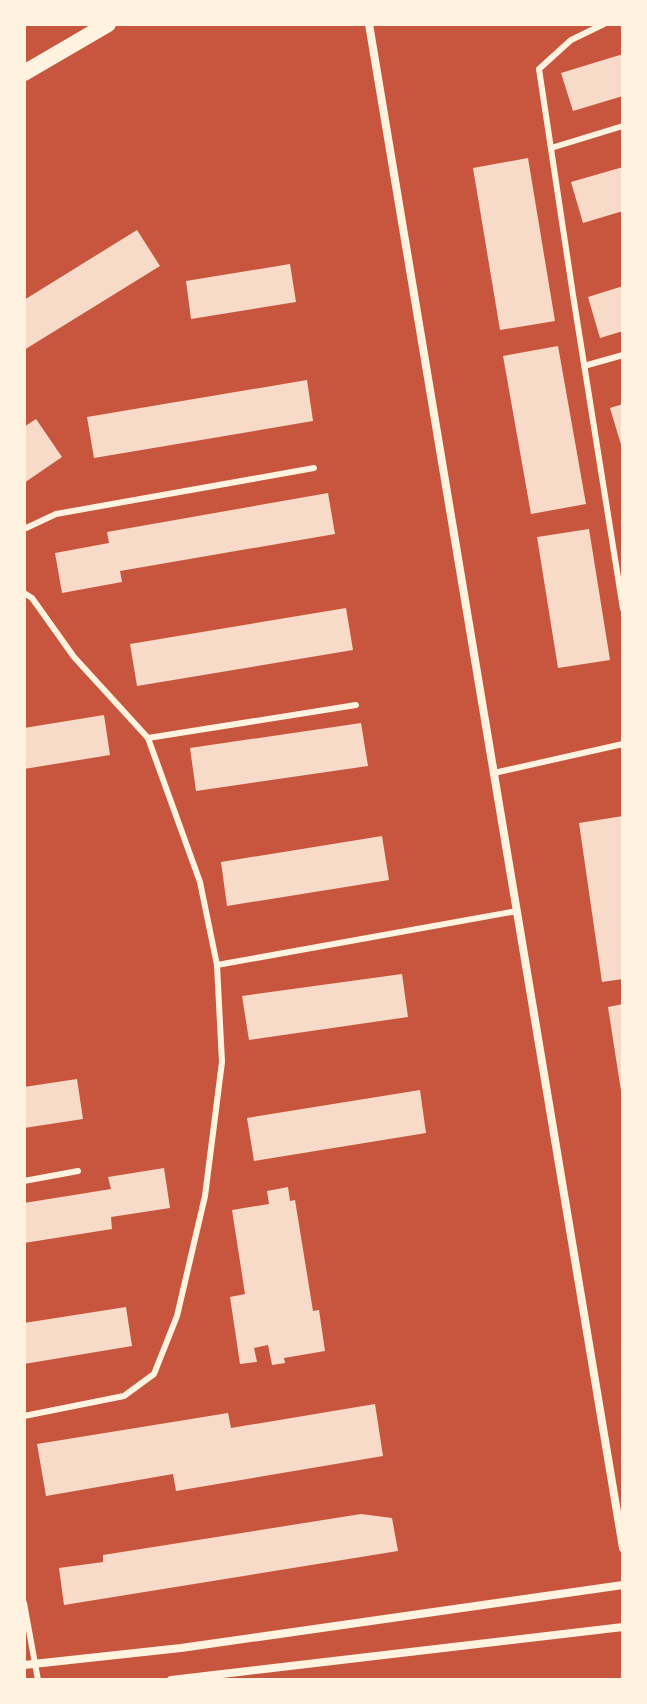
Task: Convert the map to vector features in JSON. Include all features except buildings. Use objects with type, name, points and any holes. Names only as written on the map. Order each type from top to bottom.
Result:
[{"type":"main road","points":[[24,73],[108,24]]},
{"type":"street","points":[[369,24],[623,1548]]},
{"type":"street","points":[[24,1665],[181,1648],[623,1585]]},
{"type":"street","points":[[171,1680],[623,1627]]},
{"type":"lane","points":[[604,24],[571,40],[539,69],[623,609]]},
{"type":"lane","points":[[551,148],[623,126]]},
{"type":"lane","points":[[584,366],[623,355]]},
{"type":"lane","points":[[24,529],[56,514],[314,468]]},
{"type":"lane","points":[[24,593],[32,598],[74,657],[148,738],[200,882],[217,965],[222,1062],[205,1196],[177,1316],[154,1374],[124,1396],[24,1416]]},
{"type":"lane","points":[[148,738],[356,705]]},
{"type":"lane","points":[[494,773],[623,744]]},
{"type":"lane","points":[[217,965],[517,911]]},
{"type":"lane","points":[[24,1181],[78,1171]]},
{"type":"lane","points":[[24,1603],[38,1680]]}]
